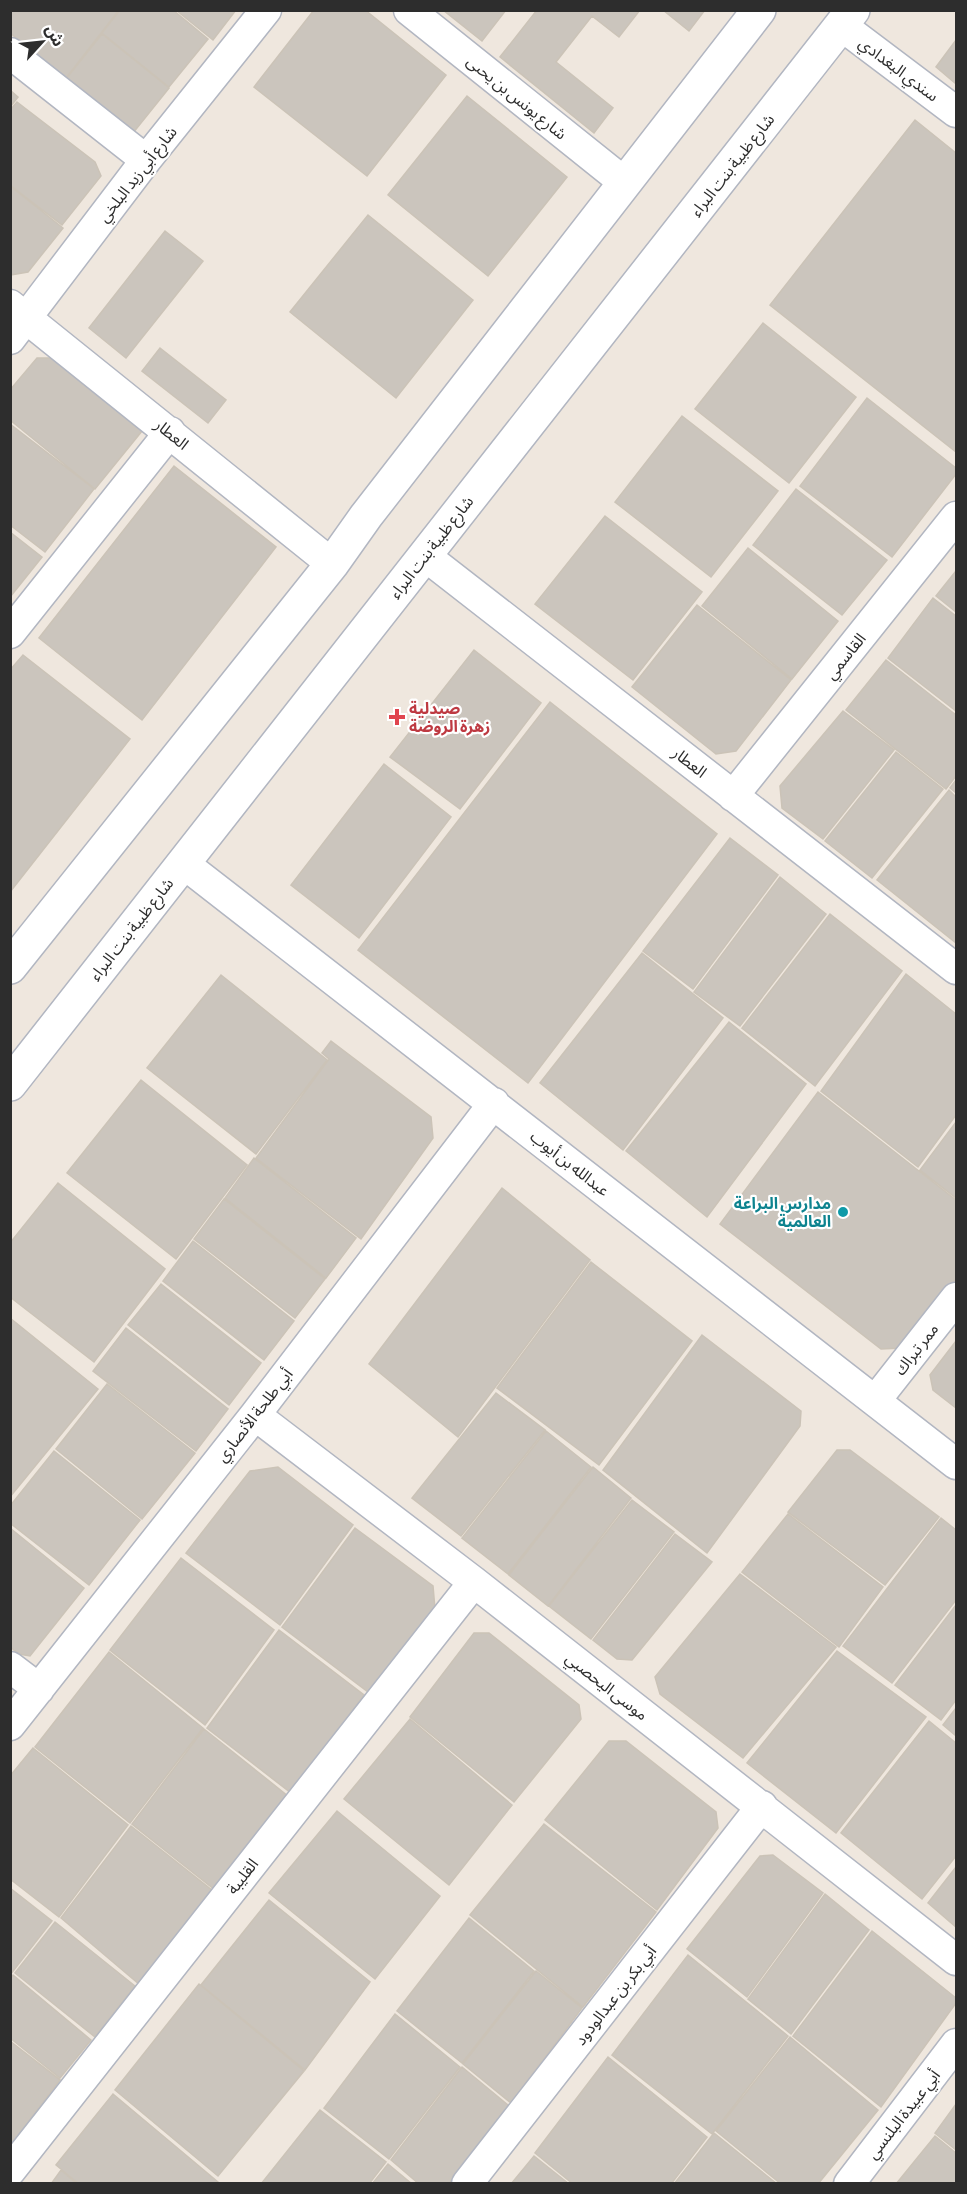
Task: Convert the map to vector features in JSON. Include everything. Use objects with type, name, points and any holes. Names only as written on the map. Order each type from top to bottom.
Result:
[{"type":"street","name":"شارع أبي زيد البلخي","points":[[16,320],[267,10]]},
{"type":"street","name":"شارع يونس بن يحىى","points":[[409,10],[625,183]]},
{"type":"street","points":[[10,967],[332,564],[366,516],[759,10]]},
{"type":"street","name":"سندي البغدادي","points":[[847,18],[957,112]]},
{"type":"street","name":"شارع ظبية بنت البراء","points":[[10,1084],[847,18]]},
{"type":"street","points":[[10,53],[146,160]]},
{"type":"street","name":"العطار","points":[[16,320],[170,432],[332,564]]},
{"type":"street","points":[[10,633],[170,432]]},
{"type":"street","name":"القاسمي","points":[[733,796],[957,517]]},
{"type":"street","name":"العطار","points":[[424,555],[957,969]]},
{"type":"street","name":"عبدالله بن أيوب","points":[[183,864],[957,1464]]},
{"type":"street","name":"أبي طلحة الأنصاري","points":[[10,1725],[255,1415],[494,1103]]},
{"type":"street","name":"ممر تبراك","points":[[875,1401],[957,1298]]},
{"type":"street","name":"موسى اليحصبي","points":[[255,1415],[474,1582],[957,1960]]},
{"type":"street","name":"القليبة","points":[[10,2171],[474,1582]]},
{"type":"street","points":[[10,1667],[39,1689]]},
{"type":"street","name":"أبي بكر بن عبدالودود","points":[[467,2184],[762,1806]]},
{"type":"street","name":"أبي عبيدة البلنسي","points":[[849,2184],[957,2044]]},
{"type":"building","points":[[10,10],[119,10],[66,78],[10,33]]},
{"type":"building","points":[[120,10],[173,10],[208,39],[169,87],[102,33]]},
{"type":"building","points":[[176,10],[236,10],[213,40]]},
{"type":"building","points":[[314,10],[365,10],[446,75],[367,176],[254,87]]},
{"type":"building","points":[[443,10],[506,10],[482,41]]},
{"type":"building","points":[[537,10],[640,10],[619,37],[592,16],[556,62],[613,108],[594,133],[500,57]]},
{"type":"building","points":[[663,10],[705,10],[689,31]]},
{"type":"building","points":[[102,34],[169,88],[133,133],[66,79]]},
{"type":"building","points":[[956,40],[956,84],[936,67]]},
{"type":"building","points":[[10,90],[18,97],[10,107]]},
{"type":"building","points":[[467,96],[567,177],[488,276],[388,195]]},
{"type":"building","points":[[17,102],[95,162],[101,176],[62,225],[10,185],[10,110]]},
{"type":"building","points":[[915,120],[956,153],[956,452],[770,305]]},
{"type":"building","points":[[10,186],[63,228],[28,272],[10,275]]},
{"type":"building","points":[[368,215],[473,300],[396,398],[290,312]]},
{"type":"building","points":[[165,231],[203,261],[126,358],[89,328]]},
{"type":"building","points":[[763,323],[856,397],[789,483],[695,409]]},
{"type":"building","points":[[160,348],[226,400],[208,423],[142,371]]},
{"type":"building","points":[[37,358],[53,358],[142,431],[95,489],[10,420],[10,390]]},
{"type":"building","points":[[867,398],[956,468],[956,474],[892,557],[800,486]]},
{"type":"building","points":[[682,416],[778,491],[711,577],[615,502]]},
{"type":"building","points":[[10,424],[94,489],[45,552],[10,525]]},
{"type":"building","points":[[174,466],[276,547],[142,720],[39,638]]},
{"type":"building","points":[[796,489],[887,560],[842,615],[753,545]]},
{"type":"building","points":[[605,516],[702,592],[633,680],[535,604]]},
{"type":"building","points":[[10,532],[42,557],[10,597]]},
{"type":"building","points":[[748,548],[838,621],[792,679],[702,606]]},
{"type":"building","points":[[956,571],[956,612],[936,596]]},
{"type":"building","points":[[933,598],[956,616],[956,711],[888,658]]},
{"type":"building","points":[[697,605],[791,680],[736,751],[716,754],[632,687]]},
{"type":"building","points":[[474,650],[541,703],[460,809],[390,757]]},
{"type":"building","points":[[23,655],[130,739],[10,892],[10,670]]},
{"type":"building","points":[[886,660],[956,715],[956,776],[946,789],[846,710]]},
{"type":"building","points":[[550,702],[717,834],[528,1083],[358,950]]},
{"type":"building","points":[[843,711],[894,750],[823,839],[782,808],[780,786]]},
{"type":"building","points":[[896,752],[943,789],[872,878],[825,841]]},
{"type":"building","points":[[384,764],[451,817],[359,938],[291,885]]},
{"type":"building","points":[[956,780],[956,793],[950,788]]},
{"type":"building","points":[[949,790],[956,797],[956,943],[877,880]]},
{"type":"building","points":[[730,838],[778,875],[693,989],[643,951]]},
{"type":"building","points":[[780,877],[826,914],[740,1026],[694,992]]},
{"type":"building","points":[[830,914],[902,971],[815,1086],[742,1028]]},
{"type":"building","points":[[642,953],[723,1018],[623,1150],[540,1083]]},
{"type":"building","points":[[906,974],[956,1014],[956,1115],[918,1167],[821,1091]]},
{"type":"building","points":[[221,975],[327,1060],[256,1154],[147,1068]]},
{"type":"building","points":[[729,1022],[806,1084],[707,1217],[626,1151]]},
{"type":"building","points":[[331,1041],[431,1117],[433,1138],[361,1239],[256,1158],[329,1059],[322,1053]]},
{"type":"building","points":[[141,1080],[247,1165],[176,1259],[67,1173]]},
{"type":"building","name":"مدارس البراعة العالمية","points":[[818,1092],[956,1200],[956,1279],[902,1348],[881,1349],[720,1224]]},
{"type":"building","points":[[956,1122],[956,1198],[920,1170]]},
{"type":"building","points":[[254,1158],[356,1238],[326,1278],[225,1198]]},
{"type":"building","points":[[58,1183],[165,1269],[94,1362],[10,1297],[10,1243]]},
{"type":"building","points":[[502,1188],[590,1260],[458,1437],[369,1364]]},
{"type":"building","points":[[224,1199],[325,1279],[295,1318],[194,1239]]},
{"type":"building","points":[[193,1241],[294,1321],[264,1360],[163,1281]]},
{"type":"building","points":[[591,1262],[692,1341],[599,1465],[497,1388]]},
{"type":"building","points":[[161,1284],[261,1363],[229,1405],[128,1325]]},
{"type":"building","points":[[10,1318],[98,1389],[10,1497]]},
{"type":"building","points":[[126,1328],[228,1409],[196,1451],[93,1371]]},
{"type":"building","points":[[702,1335],[801,1411],[800,1426],[707,1553],[603,1470]]},
{"type":"building","points":[[956,1341],[956,1408],[933,1390],[930,1375]]},
{"type":"building","points":[[107,1384],[195,1453],[142,1519],[56,1449]]},
{"type":"building","points":[[496,1393],[545,1430],[461,1536],[412,1498]]},
{"type":"building","points":[[546,1431],[591,1467],[508,1574],[462,1538]]},
{"type":"building","points":[[837,1450],[850,1450],[939,1517],[885,1585],[788,1512]]},
{"type":"building","points":[[54,1451],[140,1520],[89,1585],[10,1523],[10,1506]]},
{"type":"building","points":[[278,1467],[353,1525],[280,1625],[186,1553],[250,1471]]},
{"type":"building","points":[[593,1467],[631,1498],[548,1606],[509,1575]]},
{"type":"building","points":[[632,1500],[674,1532],[591,1639],[549,1606]]},
{"type":"building","points":[[788,1514],[883,1587],[839,1647],[742,1572]]},
{"type":"building","points":[[941,1518],[956,1530],[956,1600],[892,1683],[843,1646]]},
{"type":"building","points":[[10,1528],[84,1588],[30,1656],[19,1654],[10,1647]]},
{"type":"building","points":[[355,1528],[433,1586],[435,1609],[368,1692],[282,1627]]},
{"type":"building","points":[[675,1534],[712,1562],[632,1660],[617,1659],[593,1640]]},
{"type":"building","points":[[181,1558],[274,1630],[205,1725],[110,1650]]},
{"type":"building","points":[[740,1574],[836,1647],[743,1758],[660,1694],[655,1677]]},
{"type":"building","points":[[956,1605],[956,1700],[941,1720],[895,1685]]},
{"type":"building","points":[[279,1630],[364,1695],[291,1793],[207,1728]]},
{"type":"building","points":[[474,1633],[489,1633],[579,1705],[581,1719],[514,1802],[410,1717]]},
{"type":"building","points":[[837,1651],[926,1717],[836,1833],[747,1763]]},
{"type":"building","points":[[109,1652],[203,1728],[130,1823],[35,1747]]},
{"type":"building","points":[[956,1708],[956,1736],[943,1725]]},
{"type":"building","points":[[410,1719],[512,1805],[449,1885],[344,1799]]},
{"type":"building","points":[[929,1721],[956,1743],[956,1856],[922,1899],[841,1833]]},
{"type":"building","points":[[204,1729],[288,1796],[215,1890],[132,1824]]},
{"type":"building","points":[[609,1741],[626,1741],[716,1812],[718,1828],[657,1910],[545,1820]]},
{"type":"building","points":[[33,1748],[128,1825],[59,1917],[10,1879],[10,1776]]},
{"type":"building","points":[[337,1811],[440,1896],[375,1979],[269,1893]]},
{"type":"building","points":[[544,1824],[656,1912],[583,2007],[470,1915]]},
{"type":"building","points":[[131,1826],[213,1891],[140,1985],[61,1918]]},
{"type":"building","points":[[773,1855],[823,1893],[747,1997],[687,1949],[760,1856]]},
{"type":"building","points":[[956,1867],[956,1927],[928,1903]]},
{"type":"building","points":[[10,1888],[52,1921],[10,1975]]},
{"type":"building","points":[[825,1894],[869,1930],[791,2034],[748,1999]]},
{"type":"building","points":[[269,1900],[370,1982],[305,2070],[201,1985]]},
{"type":"building","points":[[469,1918],[534,1971],[462,2063],[397,2011]]},
{"type":"building","points":[[55,1922],[135,1986],[95,2037],[15,1973]]},
{"type":"building","points":[[872,1931],[956,1998],[956,2003],[881,2107],[793,2036]]},
{"type":"building","points":[[688,1955],[788,2036],[712,2134],[612,2055]]},
{"type":"building","points":[[536,1971],[582,2008],[511,2103],[463,2064]]},
{"type":"building","points":[[13,1975],[91,2040],[60,2078],[10,2038],[10,1979]]},
{"type":"building","points":[[199,1984],[304,2071],[218,2176],[115,2090]]},
{"type":"building","points":[[395,2014],[460,2067],[389,2159],[324,2108]]},
{"type":"building","points":[[790,2037],[878,2110],[818,2184],[781,2184],[716,2131]]},
{"type":"building","points":[[10,2041],[60,2080],[10,2146]]},
{"type":"building","points":[[608,2057],[707,2137],[671,2184],[573,2184],[535,2153]]},
{"type":"building","points":[[462,2067],[509,2106],[449,2184],[419,2184],[391,2160]]},
{"type":"building","points":[[113,2094],[218,2182],[216,2184],[79,2184],[56,2165]]},
{"type":"building","points":[[956,2104],[956,2150],[935,2133]]},
{"type":"building","points":[[320,2110],[386,2162],[369,2184],[261,2184]]},
{"type":"building","points":[[714,2133],[777,2184],[674,2184]]},
{"type":"building","points":[[935,2136],[956,2153],[956,2184],[896,2184]]},
{"type":"building","points":[[534,2156],[569,2184],[511,2184]]},
{"type":"building","points":[[388,2164],[412,2184],[372,2184]]},
{"type":"building","points":[[61,2170],[77,2184],[51,2184]]},
{"type":"place","name":"صيدلية زهرة الروضة","points":[[397,717]]},
{"type":"place","name":"مدارس البراعة العالمية","points":[[843,1212]]}]
